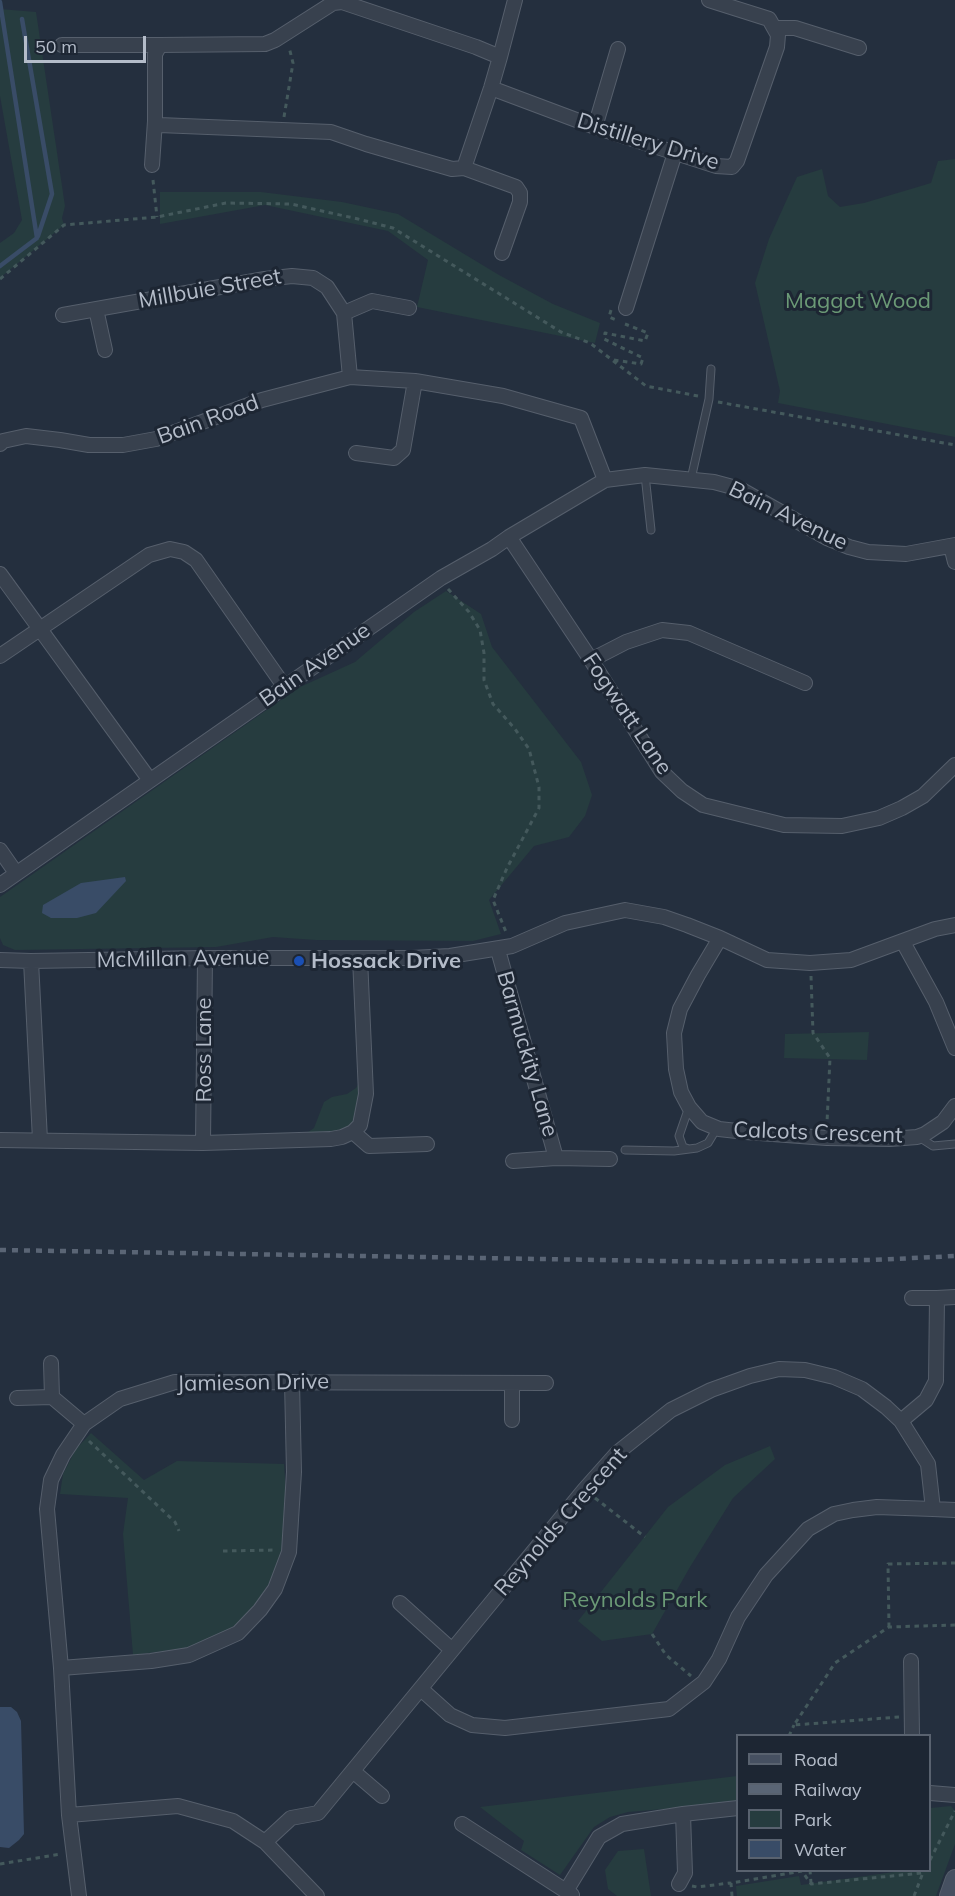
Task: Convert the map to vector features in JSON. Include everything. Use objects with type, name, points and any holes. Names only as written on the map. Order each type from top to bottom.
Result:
[{"type":"street","points":[[464,168],[491,88],[515,0]]},
{"type":"street","points":[[709,0],[769,19],[774,28],[795,28],[859,48]]},
{"type":"street","points":[[62,45],[265,44],[275,40],[333,1],[342,2],[500,57]]},
{"type":"street","name":"Distillery Drive","points":[[491,88],[594,127],[716,166],[732,167],[737,161],[777,47],[778,35],[774,28]]},
{"type":"street","points":[[152,165],[155,54],[160,45]]},
{"type":"street","points":[[594,127],[618,50]]},
{"type":"street","points":[[154,121],[159,125],[331,132],[452,169],[464,168],[516,187],[520,193],[520,202],[502,253]]},
{"type":"street","points":[[626,308],[675,153]]},
{"type":"street","name":"Millbuie Street","points":[[63,315],[292,276],[312,278],[327,287],[344,313],[350,377]]},
{"type":"street","points":[[344,313],[372,301],[409,308]]},
{"type":"street","points":[[96,309],[105,350]]},
{"type":"street","name":"Bain Road","points":[[1,440],[26,436],[89,445],[123,445],[156,440],[262,400],[350,377],[415,381],[503,396],[580,418],[605,480]]},
{"type":"street","points":[[356,453],[394,458],[403,450],[415,381]]},
{"type":"street","name":"Bain Avenue","points":[[0,885],[149,779],[441,578],[605,480],[645,475],[714,482],[740,489],[827,538],[868,552],[906,554],[953,546]]},
{"type":"street","name":"Fogwatt Lane","points":[[509,537],[662,772],[682,791],[703,805],[784,825],[842,826],[879,818],[902,808],[923,796],[955,765]]},
{"type":"street","points":[[953,546],[955,562]]},
{"type":"street","points":[[0,656],[149,555],[170,549],[184,552],[196,561],[284,686]]},
{"type":"street","points":[[0,574],[149,779]]},
{"type":"street","points":[[591,660],[627,642],[662,630],[689,633],[805,683]]},
{"type":"street","points":[[0,850],[16,873]]},
{"type":"street","name":"McMillan Avenue","points":[[0,960],[450,956],[505,948],[565,923],[625,910],[664,917],[720,938],[767,960],[810,963],[851,960],[935,929],[955,925]]},
{"type":"street","name":"Calcots Crescent","points":[[720,938],[680,1009],[674,1033],[676,1069],[681,1092],[689,1107],[702,1122],[717,1128],[746,1132],[827,1138],[890,1139],[919,1137],[937,1126],[954,1110]]},
{"type":"street","points":[[903,942],[936,1002],[955,1048]]},
{"type":"street","name":"Barmuckity Lane","points":[[505,948],[556,1158]]},
{"type":"street","name":"Ross Lane","points":[[203,1143],[204,958]]},
{"type":"street","points":[[0,1140],[203,1143],[295,1141],[342,1137],[353,1132],[360,1125],[366,1094],[360,958]]},
{"type":"street","points":[[32,961],[40,1140]]},
{"type":"street","points":[[353,1132],[369,1146],[427,1144]]},
{"type":"street","name":"Barmuckity Lane","points":[[513,1161],[556,1158],[610,1159]]},
{"type":"street","points":[[912,1298],[955,1297]]},
{"type":"street","points":[[901,1421],[926,1400],[936,1381],[937,1298]]},
{"type":"street","points":[[51,1363],[52,1397],[81,1428]]},
{"type":"street","name":"Reynolds Crescent","points":[[265,1842],[291,1818],[318,1813],[584,1490],[617,1453],[670,1410],[711,1390],[750,1376],[779,1369],[805,1370],[834,1377],[861,1389],[901,1421],[928,1464],[933,1509]]},
{"type":"street","name":"Jamieson Drive","points":[[79,1896],[69,1815],[61,1668],[47,1509],[51,1480],[63,1455],[81,1428],[120,1399],[175,1382],[546,1383]]},
{"type":"street","points":[[61,1668],[189,1655],[238,1633],[260,1610],[275,1589],[290,1550],[294,1472],[292,1382]]},
{"type":"street","points":[[512,1384],[512,1420]]},
{"type":"street","points":[[17,1398],[52,1397]]},
{"type":"street","points":[[421,1689],[450,1715],[472,1725],[505,1728],[558,1720],[597,1718],[669,1709],[702,1684],[719,1659],[738,1617],[766,1575],[808,1529],[834,1514],[877,1506],[955,1510]]},
{"type":"street","points":[[400,1603],[452,1650]]},
{"type":"street","points":[[911,1661],[912,1734]]},
{"type":"street","points":[[354,1772],[382,1796]]},
{"type":"street","points":[[931,1793],[955,1795]]},
{"type":"street","points":[[69,1815],[178,1806],[233,1821],[265,1842],[317,1896]]},
{"type":"street","points":[[462,1824],[570,1893],[599,1837],[622,1824],[736,1808]]},
{"type":"street","points":[[679,1884],[684,1873],[683,1814]]},
{"type":"street","points":[[949,1896],[955,1878]]},
{"type":"lane","points":[[691,479],[709,399],[711,369]]},
{"type":"lane","points":[[645,475],[651,530]]},
{"type":"lane","points":[[689,1107],[679,1136],[683,1147],[689,1149]]},
{"type":"lane","name":"Calcots Crescent","points":[[625,1150],[674,1151],[703,1146],[708,1143],[717,1128]]},
{"type":"lane","name":"Calcots Crescent","points":[[919,1137],[933,1146],[954,1143]]},
{"type":"path","points":[[283,130],[292,63],[286,33]]},
{"type":"path","points":[[152,165],[157,217]]},
{"type":"path","points":[[0,279],[64,225],[157,217],[226,203],[291,204],[393,228],[561,332],[590,343],[646,386],[693,394],[770,412],[955,445]]},
{"type":"path","points":[[612,359],[641,364],[643,358],[604,339],[605,333],[645,341],[648,333],[609,317],[611,309],[624,312],[626,308]]},
{"type":"path","points":[[441,578],[469,612],[480,630],[484,653],[484,680],[493,704],[529,749],[539,787],[539,808],[507,868],[494,900],[505,948]]},
{"type":"path","points":[[810,963],[813,1033],[830,1059],[827,1138]]},
{"type":"path","points":[[81,1428],[175,1522],[179,1531]]},
{"type":"path","points":[[584,1490],[645,1537]]},
{"type":"path","points":[[223,1551],[290,1550]]},
{"type":"path","points":[[889,1627],[888,1564],[955,1563]]},
{"type":"path","points":[[790,1734],[835,1663],[889,1627],[955,1625]]},
{"type":"path","points":[[652,1634],[666,1655],[702,1684]]},
{"type":"path","points":[[794,1725],[911,1716]]},
{"type":"path","points":[[931,1858],[955,1811]]},
{"type":"path","points":[[0,1864],[74,1852]]},
{"type":"path","points":[[679,1884],[697,1887],[796,1872]]},
{"type":"path","points":[[803,1872],[811,1884]]},
{"type":"path","points":[[810,1872],[811,1884]]},
{"type":"path","points":[[811,1884],[923,1872],[914,1896]]},
{"type":"path","points":[[731,1883],[732,1896]]},
{"type":"green space","points":[[0,9],[36,12],[65,206],[62,218],[64,225],[0,278],[0,243],[14,233],[22,220],[0,96]]},
{"type":"green space","name":"Maggot Wood","points":[[955,159],[955,437],[778,403],[780,391],[755,283],[769,239],[797,177],[822,169],[828,196],[840,207],[864,203],[931,183],[938,161]]},
{"type":"green space","points":[[160,192],[261,192],[342,202],[398,214],[499,275],[553,304],[600,323],[595,343],[417,307],[428,260],[388,231],[265,205],[160,224]]},
{"type":"green space","points":[[446,591],[481,614],[492,647],[581,762],[592,795],[585,816],[569,837],[534,846],[489,900],[501,934],[473,941],[316,940],[273,937],[216,947],[15,950],[3,945],[0,938],[0,897],[298,688],[355,662],[414,612]]},
{"type":"green space","points":[[869,1032],[867,1060],[784,1058],[785,1034]]},
{"type":"green space","points":[[366,1071],[353,1132],[295,1141],[314,1128],[324,1102],[332,1097],[347,1094],[356,1088]]},
{"type":"green space","points":[[91,1433],[144,1480],[177,1461],[284,1464],[286,1494],[281,1558],[256,1605],[233,1627],[212,1639],[187,1648],[133,1655],[123,1534],[128,1498],[60,1494],[63,1474],[76,1449]]},
{"type":"green space","name":"Reynolds Park","points":[[770,1446],[775,1459],[733,1498],[652,1634],[602,1641],[578,1621],[668,1507],[725,1465]]},
{"type":"green space","points":[[736,1776],[736,1803],[628,1812],[610,1817],[594,1827],[560,1875],[521,1850],[524,1841],[480,1807]]},
{"type":"green space","points":[[951,1806],[955,1811],[955,1844],[936,1896],[737,1896],[736,1886],[799,1876],[801,1885],[894,1872],[931,1872],[931,1808]]},
{"type":"green space","points":[[644,1849],[651,1896],[617,1896],[608,1889],[605,1870],[618,1851]]},
{"type":"water","points":[[125,877],[126,881],[96,913],[77,918],[51,918],[42,913],[43,905],[81,883]]},
{"type":"water","points":[[0,1707],[11,1707],[17,1712],[21,1721],[24,1834],[9,1848],[0,1847]]},
{"type":"waterway","points":[[0,2],[37,238],[0,266]]},
{"type":"waterway","points":[[22,19],[52,194],[38,236]]},
{"type":"railway","points":[[0,1250],[720,1262],[873,1260],[955,1256]]},
{"type":"place","name":"Hossack Drive","points":[[299,961]]}]
